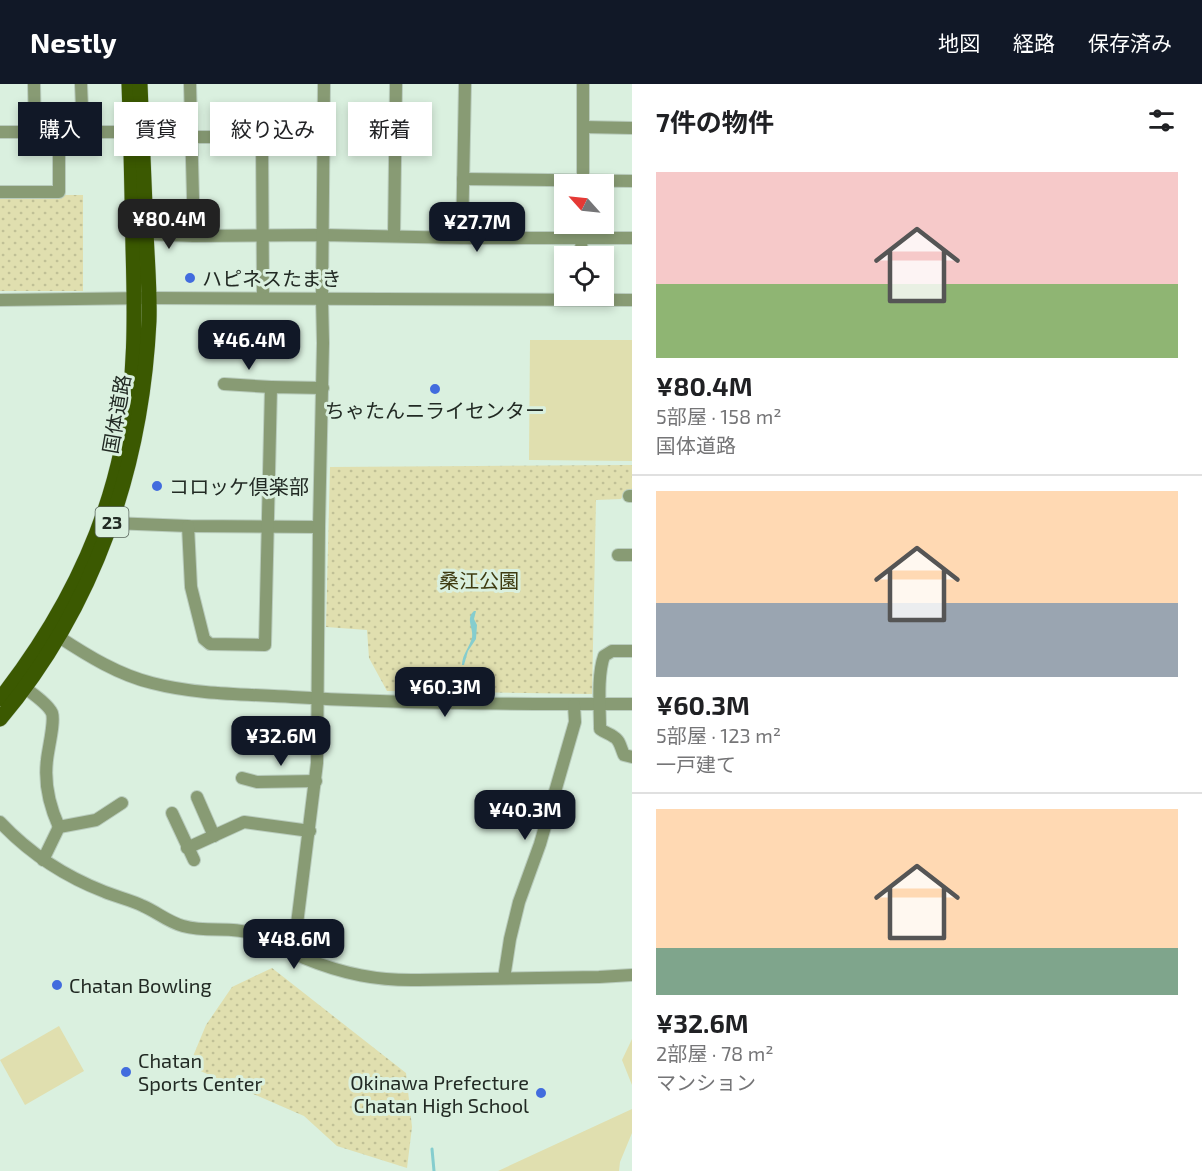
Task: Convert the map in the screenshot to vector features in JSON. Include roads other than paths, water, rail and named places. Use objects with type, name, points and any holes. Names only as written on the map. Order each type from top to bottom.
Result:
[{"type":"main road","name":"国体道路","points":[[129,84],[129,102]]},
{"type":"main road","name":"国体道路","points":[[0,699],[49,630],[80,571],[101,523],[115,476],[127,422],[142,298],[146,234],[140,84]]},
{"type":"main road","name":"国体道路","points":[[0,719],[25,688],[59,637],[92,572],[112,524],[125,480],[144,380],[142,298],[132,156]]},
{"type":"street","points":[[34,84],[35,102]]},
{"type":"street","points":[[81,84],[82,102]]},
{"type":"street","points":[[190,84],[191,102]]},
{"type":"street","points":[[290,951],[295,940],[310,831],[318,743],[324,84]]},
{"type":"street","points":[[394,236],[396,84]]},
{"type":"street","points":[[462,238],[465,84]]},
{"type":"street","points":[[583,84],[583,174]]},
{"type":"street","points":[[583,127],[632,128]]},
{"type":"street","points":[[0,132],[18,132]]},
{"type":"street","points":[[198,137],[262,136],[263,298]]},
{"type":"street","points":[[0,192],[58,192],[59,156]]},
{"type":"street","points":[[192,156],[194,236]]},
{"type":"street","points":[[463,179],[554,182]]},
{"type":"street","points":[[614,182],[632,181]]},
{"type":"street","points":[[146,234],[632,238]]},
{"type":"street","points":[[581,234],[581,246]]},
{"type":"street","points":[[0,300],[554,297]]},
{"type":"street","points":[[614,299],[632,300]]},
{"type":"street","points":[[224,384],[323,388]]},
{"type":"street","points":[[188,526],[190,587],[204,639],[210,644],[265,645],[271,387]]},
{"type":"street","points":[[112,524],[320,526]]},
{"type":"street","points":[[618,555],[632,555]]},
{"type":"street","points":[[59,637],[119,672],[150,683],[199,692],[317,698],[574,705],[632,704]]},
{"type":"street","points":[[632,651],[612,651],[604,656],[600,704],[600,729],[614,736],[624,755],[632,757]]},
{"type":"street","points":[[25,688],[51,712],[52,719],[46,763],[47,793],[59,827],[43,860]]},
{"type":"street","points":[[504,978],[519,902],[540,844],[575,722],[574,705]]},
{"type":"street","points":[[242,778],[257,783],[316,781]]},
{"type":"street","points":[[197,797],[214,836]]},
{"type":"street","points":[[59,827],[96,820],[122,803]]},
{"type":"street","points":[[172,813],[194,860]]},
{"type":"street","points":[[0,822],[43,860],[67,876],[108,894],[142,905],[169,922],[195,929],[244,931],[267,938],[290,951],[333,969],[378,979],[408,981],[632,975]]},
{"type":"street","points":[[187,848],[244,822],[310,831]]},
{"type":"water","points":[[476,611],[474,619],[477,625],[476,639],[462,665],[472,638],[470,617]]},
{"type":"waterway","points":[[432,1149],[434,1171]]},
{"type":"place","name":"ハピネスたまき","points":[[190,278]]},
{"type":"place","name":"ちゃたんニライセンター","points":[[435,389]]},
{"type":"place","name":"コロッケ倶楽部","points":[[157,486]]},
{"type":"place","name":"Chatan Bowling","points":[[57,985]]},
{"type":"place","name":"Chatan Sports Center","points":[[126,1072]]},
{"type":"place","name":"Okinawa Prefecture Chatan High School","points":[[541,1093]]},
{"type":"park label","name":"桑江公園","points":[[479,580]]}]
